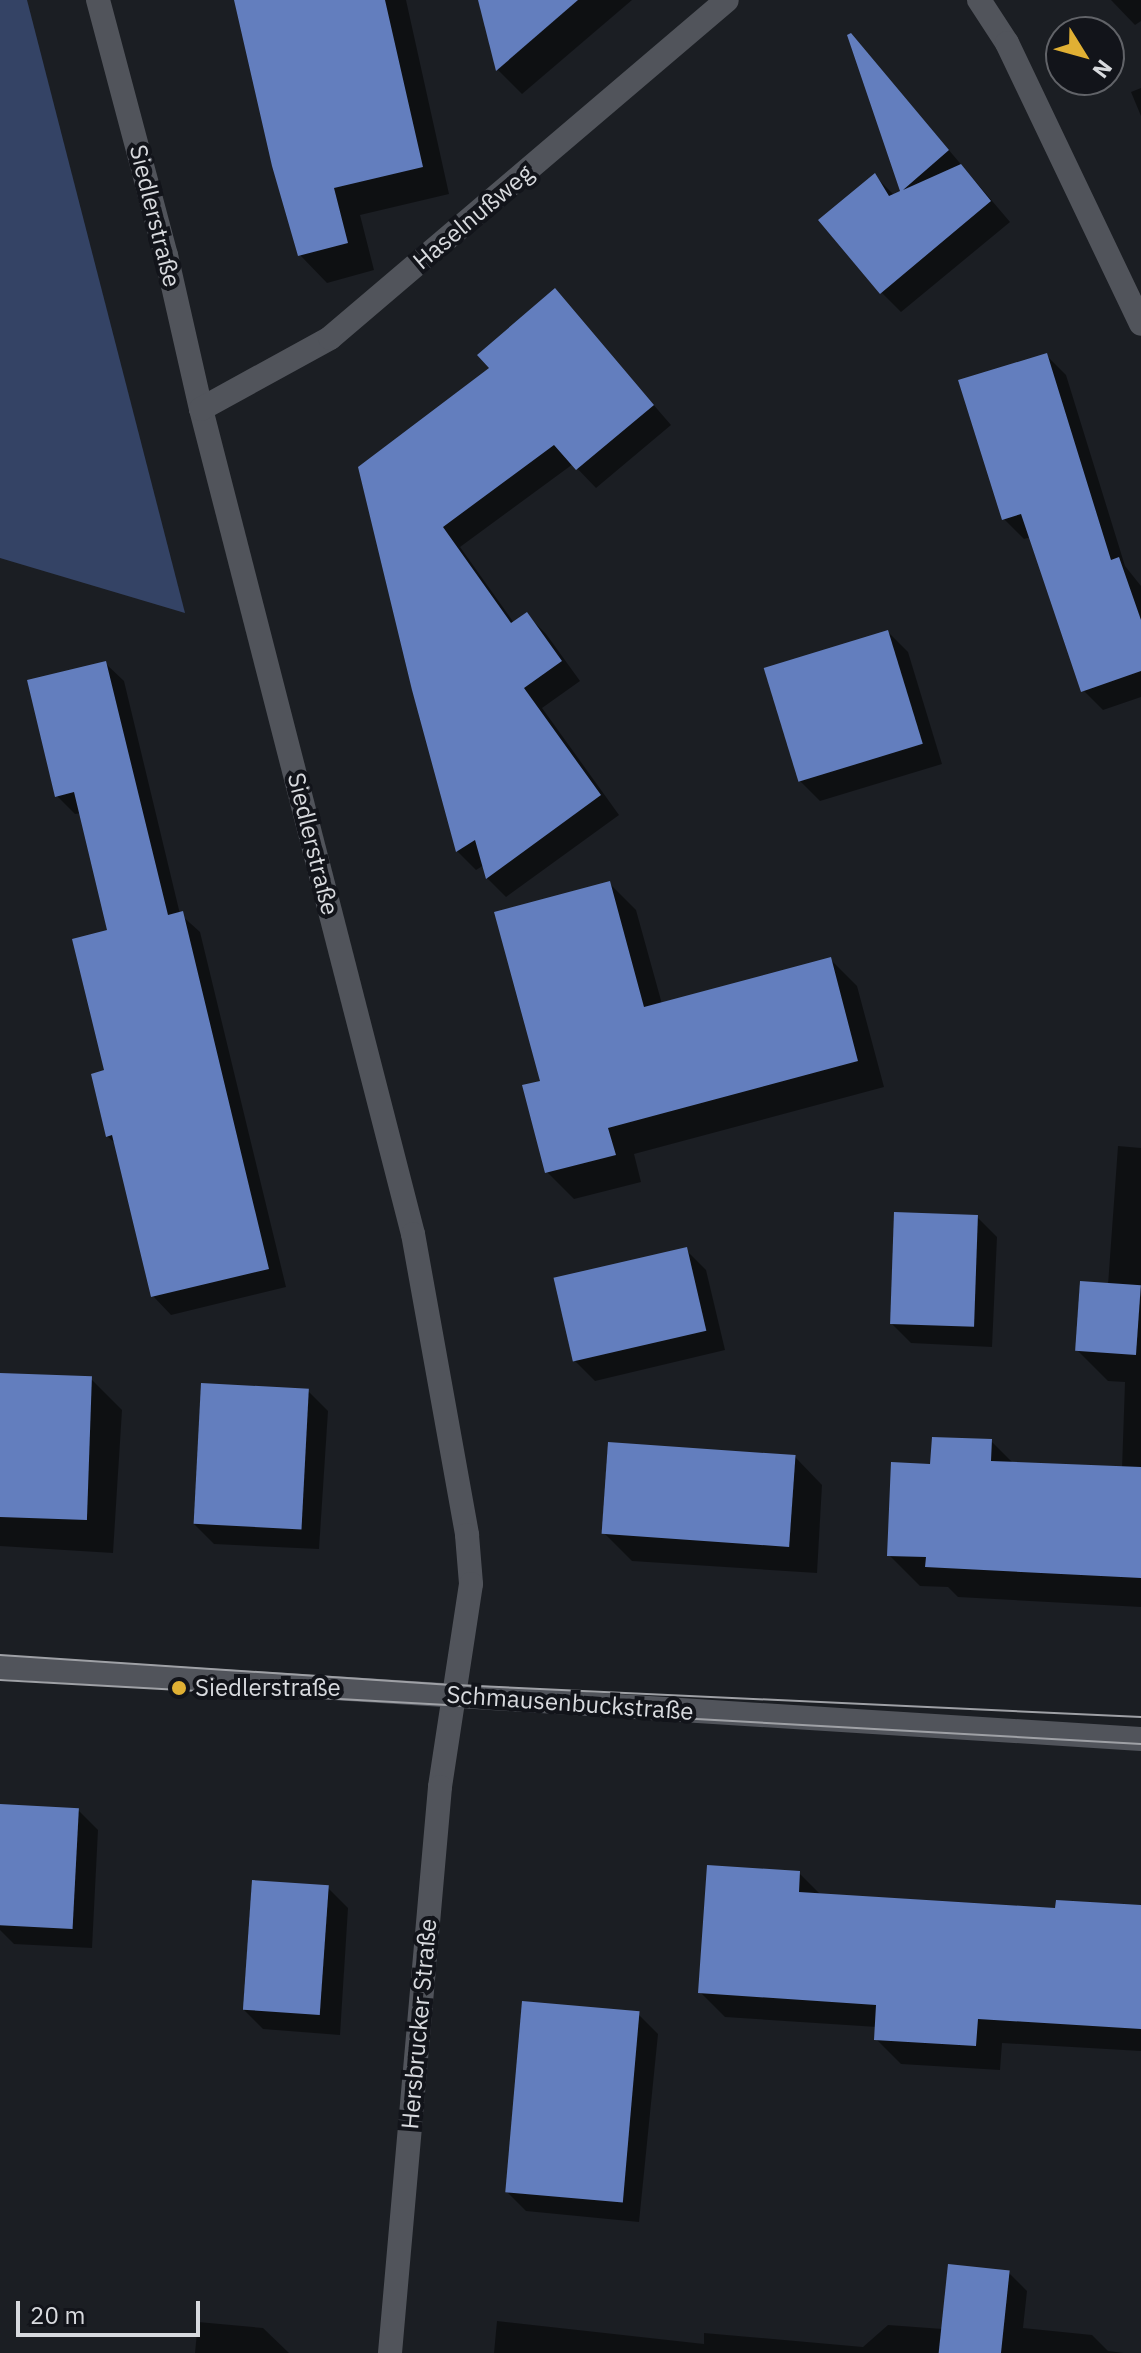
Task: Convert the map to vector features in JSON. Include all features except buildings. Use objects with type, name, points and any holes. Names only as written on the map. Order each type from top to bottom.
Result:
[{"type":"street","name":"Siedlerstraße","points":[[98,0],[166,255],[201,409],[413,1234],[439,1364],[467,1535],[471,1584],[453,1696]]},
{"type":"street","name":"Haselnußweg","points":[[201,409],[330,338],[727,0]]},
{"type":"street","points":[[979,0],[1007,43],[1141,324]]},
{"type":"street","name":"Schmausenbuckstraße","points":[[0,1667],[1141,1739]]},
{"type":"street","name":"Hersbrucker Straße","points":[[390,2353],[440,1787],[453,1696]]},
{"type":"shaded area","points":[[0,0],[27,0],[185,613],[0,558]]},
{"type":"tram line","points":[[0,1655],[455,1685],[1141,1717]]},
{"type":"tram line","points":[[0,1680],[1141,1744]]},
{"type":"place","name":"Siedlerstraße","points":[[179,1688]]}]
